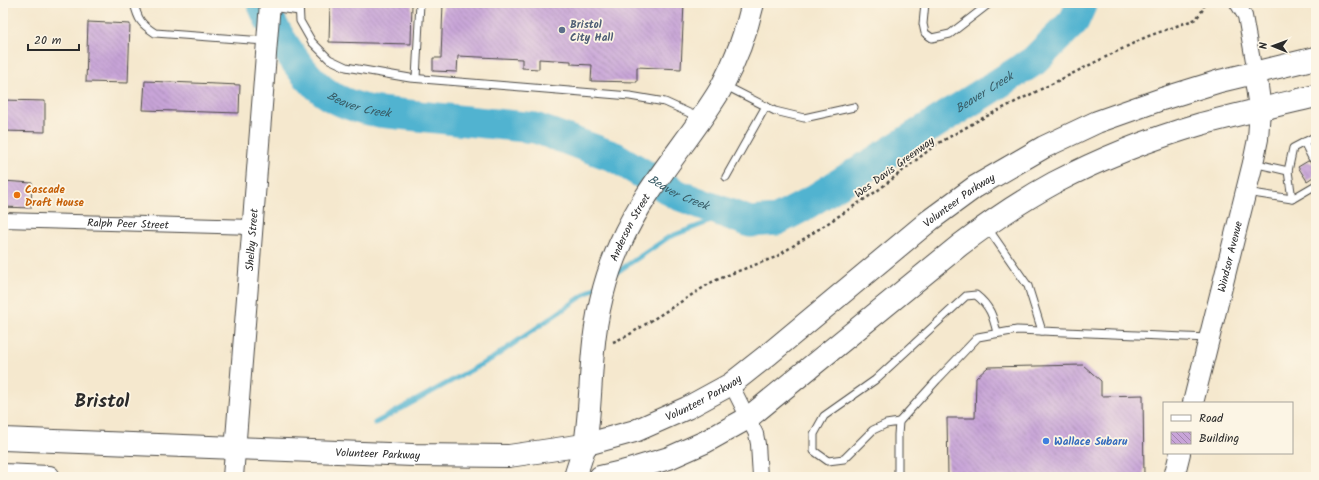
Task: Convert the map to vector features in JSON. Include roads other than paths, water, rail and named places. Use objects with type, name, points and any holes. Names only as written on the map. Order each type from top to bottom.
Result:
[{"type":"highway","name":"Anderson Street","points":[[575,477],[584,446],[593,351],[600,307],[606,283],[618,249],[629,224],[642,201],[722,84],[741,47],[753,3]]},
{"type":"highway","name":"Volunteer Parkway","points":[[3,439],[413,455],[509,456],[584,446],[636,431],[687,408],[731,384],[775,350],[930,220],[982,183],[1044,147],[1097,122],[1162,99],[1220,81],[1316,58]]},
{"type":"highway","points":[[1255,72],[1260,109]]},
{"type":"highway","points":[[600,477],[669,458],[704,442],[748,418],[913,282],[986,225],[1054,183],[1097,162],[1174,133],[1260,109],[1316,96]]},
{"type":"highway","points":[[5,476],[49,477]]},
{"type":"street","points":[[1238,3],[1245,16],[1255,72]]},
{"type":"street","name":"Shelby Street","points":[[234,477],[269,5]]},
{"type":"street","name":"Windsor Avenue","points":[[1193,402],[1253,163],[1258,139],[1260,109]]},
{"type":"street","name":"Ralph Peer Street","points":[[3,220],[253,227]]},
{"type":"street","points":[[731,384],[756,434],[760,477]]},
{"type":"street","points":[[1174,477],[1180,454]]},
{"type":"lane","points":[[134,3],[142,24],[155,33],[267,41]]},
{"type":"lane","points":[[299,3],[300,21],[312,42],[329,60],[346,67],[416,78],[630,96],[665,102],[700,118]]},
{"type":"lane","points":[[416,78],[420,3]]},
{"type":"lane","points":[[925,3],[923,24],[924,33],[932,38],[950,34],[990,3]]},
{"type":"lane","points":[[269,5],[299,11]]},
{"type":"lane","points":[[722,84],[775,111],[804,118],[854,107]]},
{"type":"lane","points":[[726,176],[766,106]]},
{"type":"lane","points":[[1292,199],[1288,171],[1293,148],[1316,136]]},
{"type":"lane","points":[[1304,142],[1312,158]]},
{"type":"lane","points":[[1253,163],[1288,171]]},
{"type":"lane","points":[[1246,192],[1292,199],[1316,185]]},
{"type":"lane","points":[[986,225],[1028,286],[1042,331]]},
{"type":"lane","points":[[997,333],[993,317],[985,301],[976,295],[966,296],[876,380],[824,416],[814,434],[814,451],[828,461],[844,459],[873,430],[886,424],[899,422],[978,337],[1017,330],[1209,338]]},
{"type":"lane","points":[[898,477],[899,422]]},
{"type":"waterway","name":"Beaver Creek","points":[[262,3],[273,26],[288,51],[306,74],[325,92],[344,102],[379,112],[535,128],[615,157],[678,195],[750,222],[777,220],[802,207],[1034,61],[1074,21],[1082,3]]},
{"type":"waterway","points":[[617,272],[669,237],[730,214]]},
{"type":"waterway","points":[[375,423],[493,358],[597,286]]},
{"type":"place","name":"Bristol City Hall","points":[[562,30]]},
{"type":"place","name":"Cascade Draft House","points":[[17,195]]},
{"type":"place","name":"Wallace Subaru","points":[[1046,441]]},
{"type":"district","name":"Bristol","points":[[102,400]]}]
